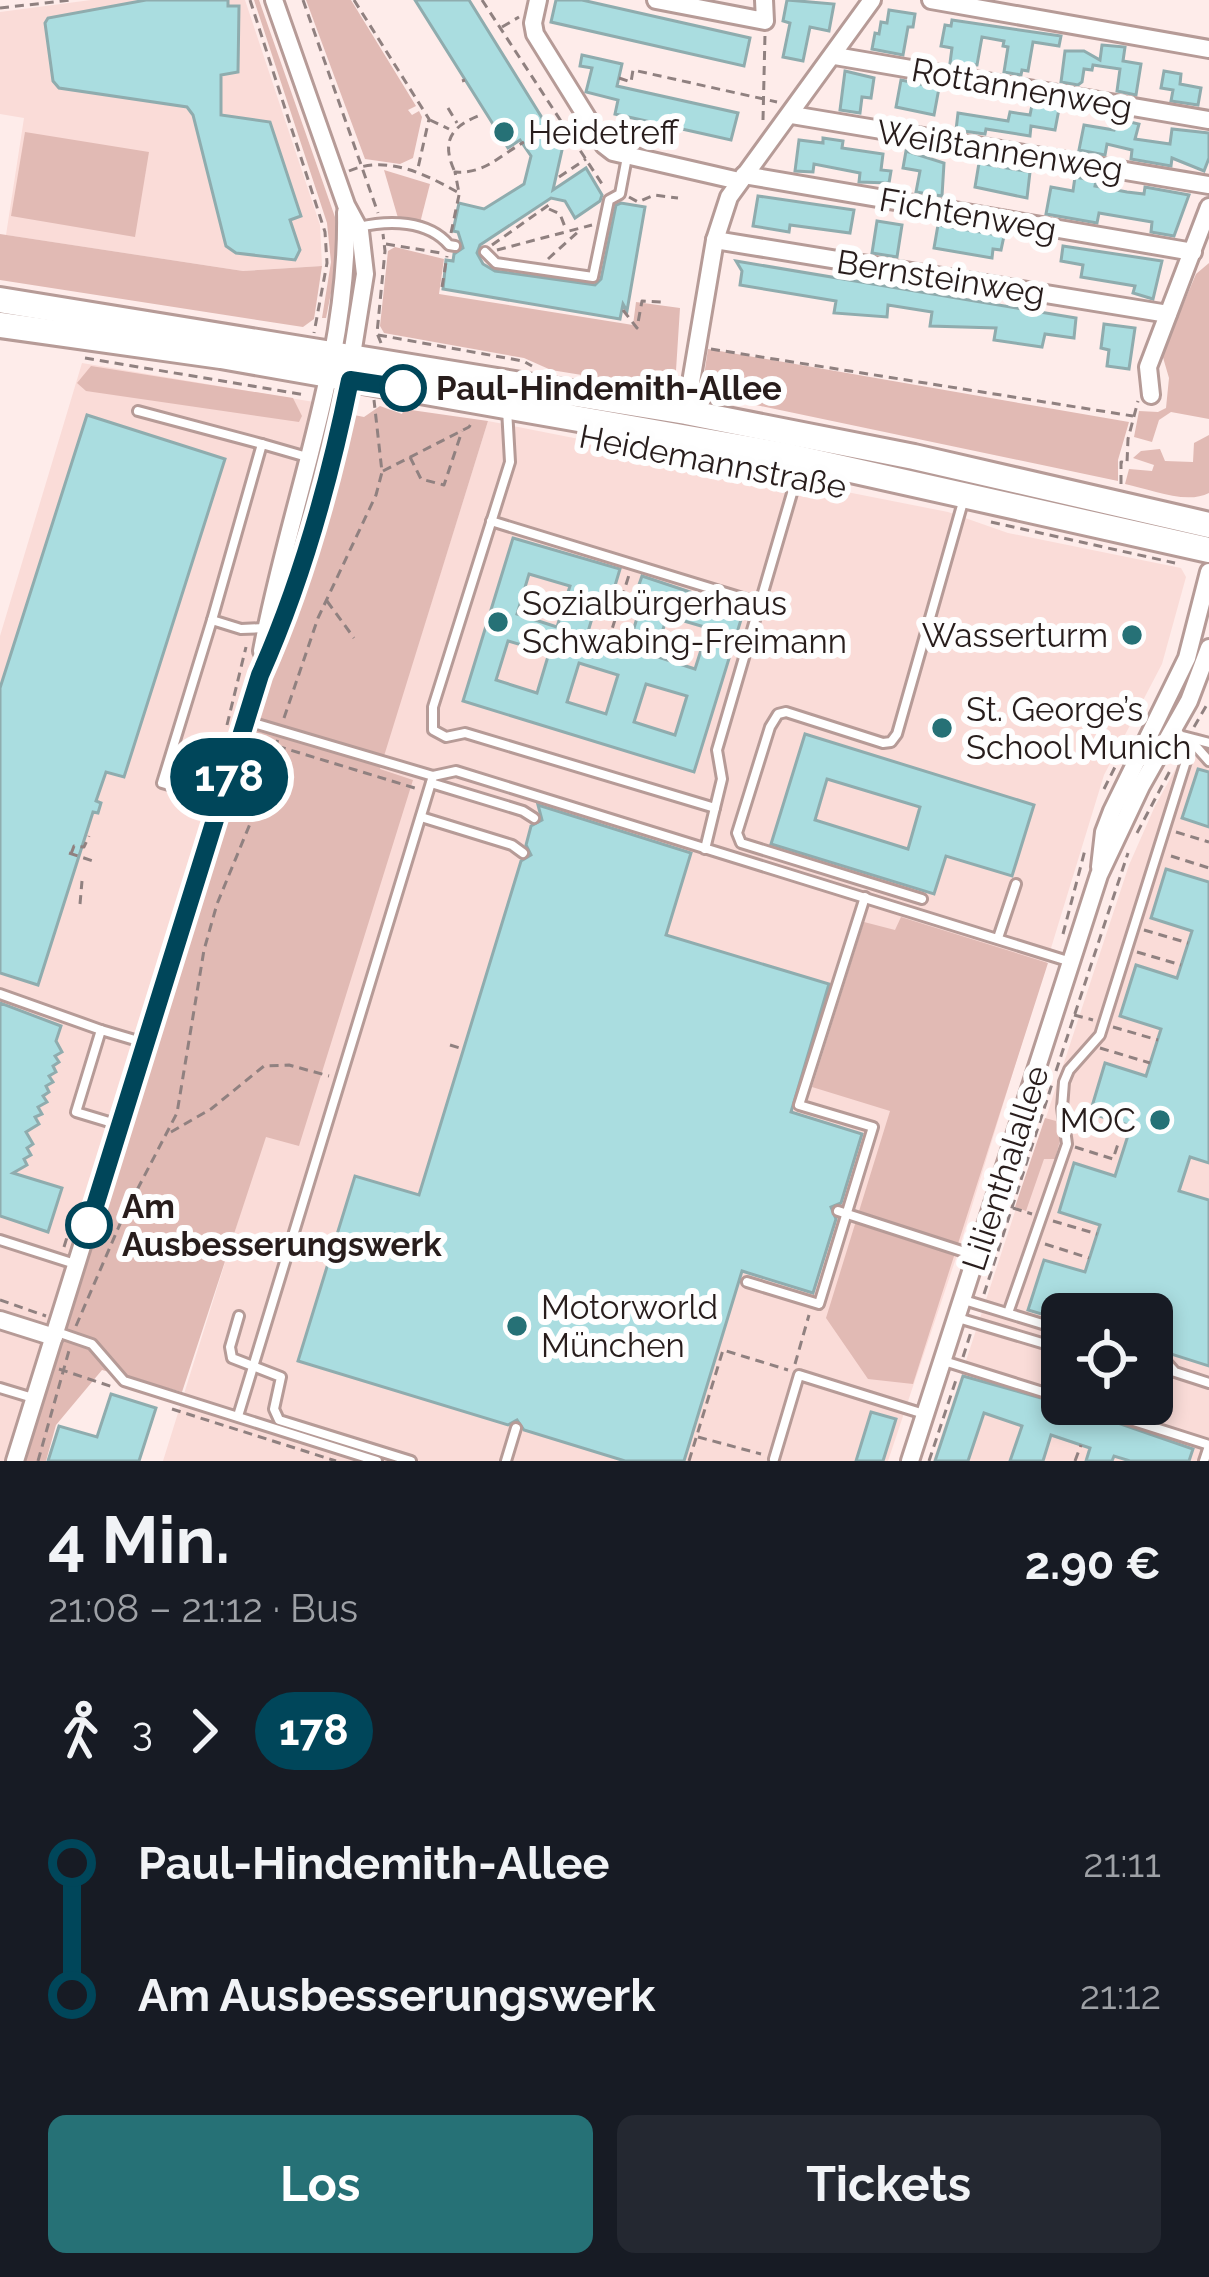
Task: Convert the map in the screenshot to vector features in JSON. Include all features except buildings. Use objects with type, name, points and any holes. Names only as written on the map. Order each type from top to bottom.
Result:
[{"type":"main road","name":"Heidemannstraße","points":[[0,300],[333,378],[686,412],[963,503],[1209,550]]},
{"type":"main road","name":"Heidemannstraße","points":[[0,325],[805,448],[1209,525]]},
{"type":"street","points":[[260,675],[259,628],[365,274],[358,227],[346,205],[274,0]]},
{"type":"street","points":[[538,0],[535,34],[604,145],[628,156]]},
{"type":"street","points":[[656,0],[765,22],[764,0]]},
{"type":"street","points":[[686,412],[715,240],[741,178],[872,0]]},
{"type":"street","points":[[932,0],[1209,49]]},
{"type":"street","name":"Rottannenweg","points":[[835,56],[1209,120]]},
{"type":"street","name":"Weißtannenweg","points":[[791,116],[1209,185]]},
{"type":"street","name":"Fichtenweg","points":[[628,156],[741,178],[1200,245]]},
{"type":"street","points":[[15,1461],[69,1262],[120,1125],[260,675],[301,562],[333,378],[345,272],[346,205]]},
{"type":"street","points":[[1151,395],[1148,367],[1200,245],[1209,207]]},
{"type":"street","name":"Bernsteinweg","points":[[715,240],[1168,314]]},
{"type":"street","name":"Lilienthalallee","points":[[1176,734],[1187,658],[1209,572]]},
{"type":"street","name":"Lilienthalallee","points":[[910,1461],[1080,967],[1100,875],[1176,734],[1209,648]]},
{"type":"street","points":[[0,1320],[53,1330]]},
{"type":"lane","points":[[487,252],[496,263],[593,277],[609,200],[620,194],[628,156]]},
{"type":"lane","points":[[358,227],[381,222],[420,226],[440,234],[450,249]]},
{"type":"lane","points":[[508,405],[510,462],[433,707],[433,730],[446,737],[465,733],[715,808]]},
{"type":"lane","points":[[138,411],[310,458]]},
{"type":"lane","points":[[222,801],[162,783],[262,444]]},
{"type":"lane","points":[[705,849],[722,779],[717,751],[805,448]]},
{"type":"lane","points":[[736,858],[741,843],[737,833],[778,714],[786,712],[891,742],[963,503]]},
{"type":"lane","points":[[491,521],[760,603]]},
{"type":"lane","points":[[212,620],[259,628]]},
{"type":"lane","points":[[246,721],[533,818]]},
{"type":"lane","points":[[1176,734],[1209,743]]},
{"type":"lane","points":[[1176,734],[1209,761]]},
{"type":"lane","points":[[1008,1313],[1067,1144],[1064,1082],[1079,1057],[1094,1046],[1103,1024],[1165,828],[1176,734]]},
{"type":"lane","points":[[238,1416],[431,784],[456,771],[1080,967]]},
{"type":"lane","points":[[421,817],[512,845],[523,853]]},
{"type":"lane","points":[[741,843],[922,899]]},
{"type":"lane","points":[[998,938],[1016,884]]},
{"type":"lane","points":[[899,907],[904,893]]},
{"type":"lane","points":[[747,1282],[819,1304],[873,1127],[799,1105],[860,899]]},
{"type":"lane","points":[[0,994],[146,1043]]},
{"type":"lane","points":[[101,1030],[76,1112],[120,1125]]},
{"type":"lane","points":[[843,1213],[977,1256]]},
{"type":"lane","points":[[0,1240],[69,1262]]},
{"type":"lane","points":[[960,1308],[1008,1313],[1041,1323]]},
{"type":"lane","points":[[960,1308],[1041,1341]]},
{"type":"lane","points":[[239,1316],[230,1348],[232,1358],[280,1378],[274,1409],[279,1420],[410,1461]]},
{"type":"lane","points":[[53,1330],[92,1344],[124,1381],[377,1461]]},
{"type":"lane","points":[[943,1361],[1041,1391]]},
{"type":"lane","points":[[1173,1370],[1209,1383]]},
{"type":"lane","points":[[774,1459],[796,1373],[925,1414]]},
{"type":"lane","points":[[0,1388],[34,1399]]},
{"type":"lane","points":[[1144,1425],[1209,1446],[1204,1461]]},
{"type":"lane","points":[[506,1461],[517,1428]]},
{"type":"path","points":[[0,8],[72,0]]},
{"type":"path","points":[[250,0],[325,232],[327,263],[315,329]]},
{"type":"path","points":[[355,0],[419,106],[429,119],[452,130]]},
{"type":"path","points":[[482,0],[608,193]]},
{"type":"path","points":[[763,152],[765,22]]},
{"type":"path","points":[[506,55],[514,50]]},
{"type":"path","points":[[619,79],[631,82],[633,70],[764,99]]},
{"type":"path","points":[[410,112],[419,106]]},
{"type":"path","points":[[448,108],[458,124]]},
{"type":"path","points":[[442,287],[459,194],[448,158],[452,130],[482,114]]},
{"type":"path","points":[[418,170],[429,119]]},
{"type":"path","points":[[549,126],[558,121]]},
{"type":"path","points":[[454,172],[493,166],[505,150],[524,142]]},
{"type":"path","points":[[559,177],[586,159]]},
{"type":"path","points":[[337,177],[363,165],[418,170],[459,194]]},
{"type":"path","points":[[628,196],[638,202],[654,195],[678,198]]},
{"type":"path","points":[[487,252],[496,238],[554,202]]},
{"type":"path","points":[[547,208],[560,214],[566,231]]},
{"type":"path","points":[[538,269],[580,230],[606,217]]},
{"type":"path","points":[[487,252],[580,230]]},
{"type":"path","points":[[385,244],[450,249]]},
{"type":"path","points":[[623,310],[637,328],[642,301],[663,302]]},
{"type":"path","points":[[698,346],[1133,416]]},
{"type":"path","points":[[75,356],[299,394],[333,378]]},
{"type":"path","points":[[299,394],[333,378]]},
{"type":"path","points":[[1120,485],[1136,402],[1151,395]]},
{"type":"path","points":[[38,1461],[53,1330],[124,1217],[169,1133],[183,1093],[203,950],[260,802],[300,663],[376,495],[382,472],[372,407],[384,401]]},
{"type":"path","points":[[382,472],[470,427],[475,418]]},
{"type":"path","points":[[410,455],[421,479],[444,484],[462,430]]},
{"type":"path","points":[[963,503],[1010,529],[1187,566]]},
{"type":"path","points":[[608,642],[633,562]]},
{"type":"path","points":[[326,600],[354,638]]},
{"type":"path","points":[[225,732],[259,628]]},
{"type":"path","points":[[276,746],[431,784]]},
{"type":"path","points":[[1165,828],[1209,842]]},
{"type":"path","points":[[89,836],[84,847],[74,846],[70,854],[93,861]]},
{"type":"path","points":[[1158,852],[1209,868]]},
{"type":"path","points":[[80,904],[82,880]]},
{"type":"path","points":[[1111,904],[1139,913]]},
{"type":"path","points":[[1135,927],[1188,943]]},
{"type":"path","points":[[1127,949],[1181,965]]},
{"type":"path","points":[[1080,967],[1117,982]]},
{"type":"path","points":[[1074,1015],[1158,1040]]},
{"type":"path","points":[[450,1045],[463,1049]]},
{"type":"path","points":[[1094,1046],[1150,1063]]},
{"type":"path","points":[[169,1133],[211,1109],[264,1066],[289,1065],[340,1080]]},
{"type":"path","points":[[1067,1144],[1113,1159],[1118,1144]]},
{"type":"path","points":[[1012,1208],[1097,1234]]},
{"type":"path","points":[[69,1262],[73,1220]]},
{"type":"path","points":[[1035,1240],[1089,1258]]},
{"type":"path","points":[[985,1289],[1014,1298]]},
{"type":"path","points":[[0,1300],[53,1330]]},
{"type":"path","points":[[689,1461],[723,1350],[796,1373],[813,1302]]},
{"type":"path","points":[[696,1436],[774,1459]]},
{"type":"path","points":[[1075,1461],[1081,1445]]},
{"type":"shaded area","points":[[91,0],[245,0],[320,225],[322,266],[243,271],[6,235],[24,118],[0,114],[0,12]]},
{"type":"shaded area","points":[[254,0],[259,0],[335,217],[339,253],[326,318],[322,318],[331,262],[327,223]]},
{"type":"shaded area","points":[[306,0],[351,0],[416,106],[408,110],[412,115],[419,111],[422,117],[413,158],[400,164],[365,159]]},
{"type":"shaded area","points":[[25,132],[149,152],[135,237],[11,216]]},
{"type":"shaded area","points":[[384,170],[430,184],[420,223],[398,218]]},
{"type":"shaded area","points":[[0,234],[243,271],[322,266],[314,319],[303,327],[0,280]]},
{"type":"shaded area","points":[[395,247],[444,259],[439,294],[633,325],[636,302],[680,308],[675,386],[668,389],[551,370],[524,358],[384,333],[380,326],[388,251]]},
{"type":"shaded area","points":[[1209,263],[1209,419],[1171,412],[1159,420],[1152,442],[1134,437],[1139,411],[1166,408],[1169,378],[1162,354],[1196,274]]},
{"type":"shaded area","points":[[708,349],[1129,422],[1118,460],[1118,481],[708,395],[702,389]]},
{"type":"shaded area","points":[[82,363],[356,409],[25,1461],[0,1461],[0,636]]},
{"type":"shaded area","points":[[91,366],[293,398],[302,416],[299,422],[86,391],[77,383]]},
{"type":"shaded area","points":[[380,406],[402,414],[404,409],[488,421],[380,769],[413,780],[299,1146],[266,1137],[182,1392],[102,1370],[56,1425],[46,1461],[25,1461],[354,415],[364,417]]},
{"type":"shaded area","points":[[488,421],[948,512],[1008,533],[1181,568],[1186,577],[1162,664],[1104,775],[957,1255],[888,1461],[163,1461]]},
{"type":"shaded area","points":[[1209,435],[1209,493],[1179,497],[1125,484],[1129,469],[1152,471],[1154,465],[1133,458],[1141,451],[1160,449],[1165,461],[1193,462],[1194,443]]},
{"type":"shaded area","points":[[1196,732],[1209,736],[1209,1461],[933,1461],[1129,865]]},
{"type":"shaded area","points":[[901,917],[1048,963],[913,1384],[868,1379],[826,1318],[890,1111],[812,1087],[864,922],[895,930]]},
{"type":"shaded area","points":[[1045,1118],[1056,1121],[1061,1137],[1055,1159],[1044,1159],[1026,1211],[1015,1207]]},
{"type":"bus line","name":"178","points":[[89,1225],[260,675],[301,562],[350,380],[403,388]]},
{"type":"place","name":"Heidetreff","points":[[504,132]]},
{"type":"place","name":"Paul-Hindemith-Allee","points":[[403,388]]},
{"type":"place","name":"Sozialbürgerhaus Schwabing-Freimann","points":[[498,622]]},
{"type":"place","name":"Wasserturm","points":[[1132,635]]},
{"type":"place","name":"St. George’s School Munich","points":[[942,728]]},
{"type":"place","name":"MOC","points":[[1160,1120]]},
{"type":"place","name":"Am Ausbesserungswerk","points":[[89,1225]]},
{"type":"place","name":"Motorworld München","points":[[517,1326]]}]
